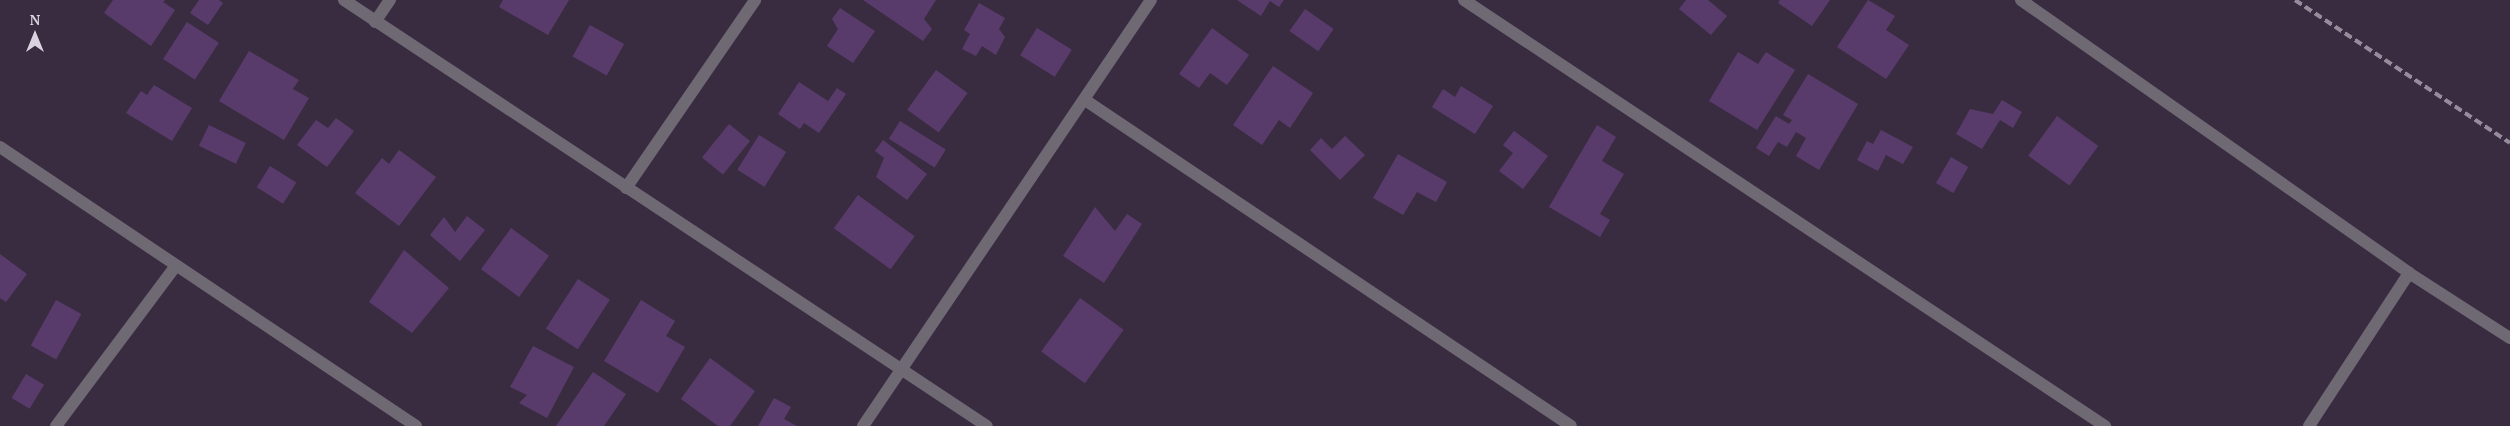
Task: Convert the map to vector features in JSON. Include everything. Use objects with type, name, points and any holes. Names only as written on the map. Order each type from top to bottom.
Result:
[{"type":"street","points":[[344,0],[987,426]]},
{"type":"street","points":[[375,22],[390,0]]},
{"type":"street","points":[[626,188],[755,0]]},
{"type":"street","points":[[863,426],[1151,0]]},
{"type":"street","points":[[1464,0],[2105,426]]},
{"type":"street","points":[[2021,0],[2409,273],[2510,338]]},
{"type":"street","points":[[1085,100],[1571,426]]},
{"type":"street","points":[[0,147],[176,267],[265,324],[416,426]]},
{"type":"street","points":[[56,426],[176,267]]},
{"type":"street","points":[[2309,426],[2409,273]]},
{"type":"building","points":[[113,0],[165,0],[163,2],[175,10],[151,46],[104,13]]},
{"type":"building","points":[[199,0],[219,0],[223,3],[208,25],[190,13]]},
{"type":"building","points":[[503,0],[569,0],[548,35],[499,7]]},
{"type":"building","points":[[863,0],[936,0],[924,19],[932,29],[923,41]]},
{"type":"building","points":[[1237,0],[1284,0],[1279,7],[1270,1],[1261,16]]},
{"type":"building","points":[[1686,0],[1708,0],[1727,16],[1711,35],[1679,9]]},
{"type":"building","points":[[1780,0],[1830,0],[1812,26],[1778,3]]},
{"type":"building","points":[[1868,0],[1895,16],[1886,30],[1909,45],[1886,79],[1837,47]]},
{"type":"building","points":[[979,3],[1005,18],[999,29],[1005,37],[996,55],[982,46],[976,56],[962,49],[970,34],[964,30]]},
{"type":"building","points":[[840,8],[875,31],[853,63],[827,46],[838,29],[832,19]]},
{"type":"building","points":[[1305,9],[1334,29],[1318,51],[1290,31]]},
{"type":"building","points":[[187,22],[219,43],[195,80],[163,59]]},
{"type":"building","points":[[590,25],[624,44],[607,75],[573,56]]},
{"type":"building","points":[[1037,28],[1072,50],[1055,77],[1020,55]]},
{"type":"building","points":[[1212,28],[1249,55],[1227,85],[1210,73],[1199,88],[1179,74]]},
{"type":"building","points":[[249,51],[299,80],[293,89],[309,98],[284,140],[219,101]]},
{"type":"building","points":[[1738,52],[1758,64],[1766,52],[1795,70],[1757,130],[1709,101]]},
{"type":"building","points":[[1273,66],[1313,93],[1290,128],[1279,120],[1262,145],[1233,125]]},
{"type":"building","points":[[936,70],[968,93],[939,133],[907,110]]},
{"type":"building","points":[[1808,74],[1858,104],[1819,170],[1796,156],[1806,138],[1796,132],[1787,147],[1778,142],[1769,156],[1756,148],[1776,116],[1789,124],[1792,120],[1783,115]]},
{"type":"building","points":[[799,82],[828,101],[837,88],[846,94],[819,133],[804,123],[800,129],[778,114]]},
{"type":"building","points":[[154,85],[192,108],[172,141],[126,113],[141,91],[147,95]]},
{"type":"building","points":[[1461,86],[1493,106],[1475,134],[1432,107],[1443,89],[1455,97]]},
{"type":"building","points":[[2002,100],[2022,112],[2013,128],[2000,120],[1982,149],[1956,134],[1970,109],[1993,114]]},
{"type":"building","points":[[2057,116],[2098,146],[2069,186],[2028,156]]},
{"type":"building","points":[[336,118],[354,131],[327,167],[297,145],[316,120],[328,128]]},
{"type":"building","points":[[900,121],[946,150],[935,167],[889,139]]},
{"type":"building","points":[[729,124],[750,141],[723,174],[702,157]]},
{"type":"building","points":[[209,125],[246,143],[236,164],[199,146]]},
{"type":"building","points":[[1597,125],[1616,137],[1602,161],[1624,174],[1600,214],[1610,220],[1600,237],[1549,207]]},
{"type":"building","points":[[1881,130],[1913,147],[1903,164],[1886,155],[1878,171],[1857,160],[1867,141],[1873,144]]},
{"type":"building","points":[[1514,131],[1548,156],[1523,189],[1499,171],[1513,153],[1503,145]]},
{"type":"building","points":[[759,135],[786,152],[764,187],[737,170]]},
{"type":"building","points":[[1345,136],[1365,155],[1340,180],[1310,150],[1321,138],[1332,149]]},
{"type":"building","points":[[883,140],[927,174],[907,200],[876,177],[884,158],[875,151]]},
{"type":"building","points":[[399,150],[436,177],[399,226],[355,193],[382,158],[389,164]]},
{"type":"building","points":[[1398,154],[1447,182],[1436,202],[1417,192],[1403,215],[1373,198]]},
{"type":"building","points":[[1951,157],[1968,167],[1953,193],[1936,183]]},
{"type":"building","points":[[270,166],[296,182],[283,204],[257,187]]},
{"type":"building","points":[[858,195],[915,236],[891,269],[834,228]]},
{"type":"building","points":[[1095,207],[1115,231],[1127,214],[1142,224],[1104,283],[1063,256]]},
{"type":"building","points":[[467,216],[485,230],[460,261],[430,235],[444,217],[455,232]]},
{"type":"building","points":[[511,228],[549,256],[519,297],[481,269]]},
{"type":"building","points":[[404,250],[449,288],[412,333],[369,302]]},
{"type":"building","points":[[0,254],[27,274],[6,302],[0,298]]},
{"type":"building","points":[[578,279],[610,300],[578,349],[546,328]]},
{"type":"building","points":[[1080,298],[1124,330],[1085,383],[1041,351]]},
{"type":"building","points":[[56,300],[81,314],[56,360],[31,345]]},
{"type":"building","points":[[641,300],[675,321],[666,336],[685,347],[658,393],[604,361]]},
{"type":"building","points":[[533,346],[574,367],[547,418],[519,403],[527,395],[510,387]]},
{"type":"building","points":[[710,358],[755,391],[730,426],[718,426],[681,399]]},
{"type":"building","points":[[593,372],[626,394],[604,426],[556,426]]},
{"type":"building","points":[[26,374],[44,385],[30,409],[12,398]]},
{"type":"building","points":[[774,398],[791,407],[784,419],[797,426],[758,426]]},
{"type":"railway","points":[[2295,0],[2510,143]]}]
